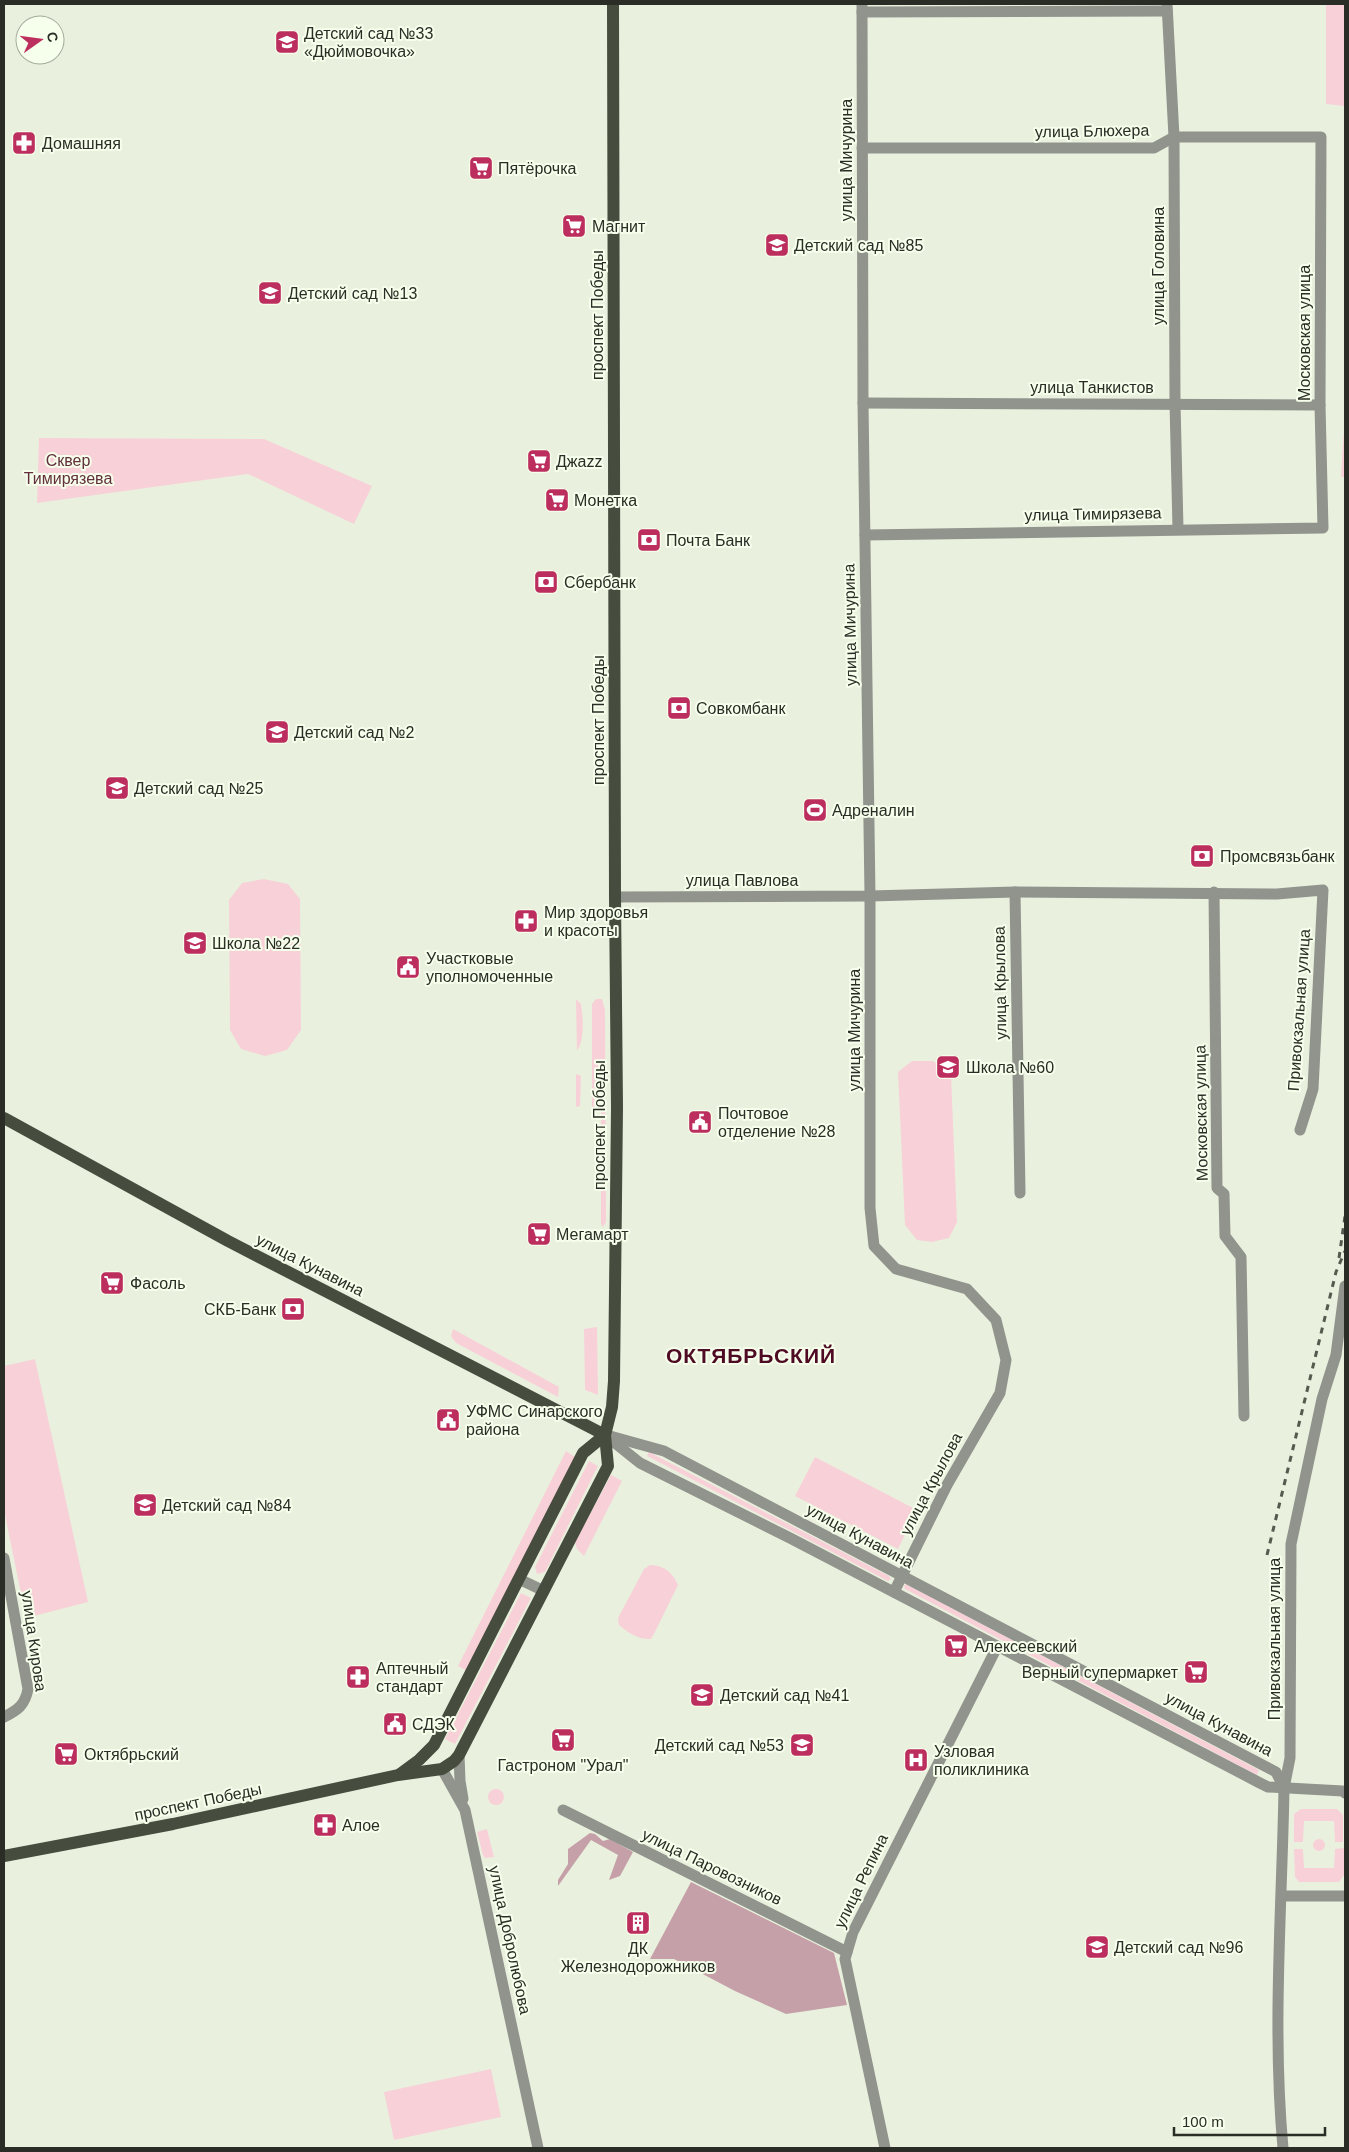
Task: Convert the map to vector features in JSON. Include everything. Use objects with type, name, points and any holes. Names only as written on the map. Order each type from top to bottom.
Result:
[{"type":"main road","name":"проспект Победы","points":[[4,1856],[173,1824],[398,1775],[442,1770],[454,1762],[459,1755],[608,1466],[605,1435],[612,1407],[614,1381],[617,1107],[614,897],[613,4]]},
{"type":"main road","name":"улица Кунавина","points":[[4,1118],[228,1242],[605,1435]]},
{"type":"main road","name":"проспект Победы","points":[[398,1775],[419,1760],[434,1745],[583,1453],[605,1435]]},
{"type":"main road","name":"улица Добролюбова","points":[[434,1745],[435,1754],[442,1770]]},
{"type":"street","points":[[862,8],[1167,7]]},
{"type":"street","name":"улица Головина","points":[[1167,7],[1174,137],[1175,403],[1178,529]]},
{"type":"street","name":"улица Мичурина","points":[[862,8],[862,403],[870,896],[870,1208],[874,1246],[896,1269],[968,1290],[996,1320],[1006,1360],[1000,1393]]},
{"type":"street","name":"улица Блюхера","points":[[862,148],[1154,148],[1174,137],[1321,137]]},
{"type":"street","name":"Московская улица","points":[[1321,137],[1320,405],[1323,528]]},
{"type":"street","name":"улица Танкистов","points":[[862,403],[1320,405]]},
{"type":"street","name":"улица Тимирязева","points":[[865,535],[1323,528]]},
{"type":"street","name":"улица Павлова","points":[[614,897],[870,896],[1014,892],[1214,892],[1277,894],[1323,890]]},
{"type":"street","name":"Привокзальная улица","points":[[1300,1130],[1313,1089],[1323,890]]},
{"type":"street","name":"улица Крылова","points":[[1014,892],[1020,1193]]},
{"type":"street","name":"Московская улица","points":[[1214,892],[1217,1188],[1224,1194],[1225,1236],[1241,1257],[1244,1416]]},
{"type":"street","name":"Привокзальная улица","points":[[1283,2148],[1278,2096],[1278,1993],[1284,1788],[1290,1758],[1291,1544],[1322,1399],[1336,1355],[1345,1286]]},
{"type":"street","name":"улица Крылова","points":[[894,1592],[947,1485],[1000,1393]]},
{"type":"street","name":"улица Кунавина","points":[[605,1435],[664,1451],[1276,1772],[1284,1788]]},
{"type":"street","name":"улица Кунавина","points":[[605,1435],[640,1463],[894,1592],[1258,1782],[1268,1787],[1284,1788]]},
{"type":"street","name":"улица Кирова","points":[[4,1558],[28,1689],[26,1701],[18,1709],[4,1717]]},
{"type":"street","points":[[519,1579],[544,1591]]},
{"type":"street","name":"улица Репина","points":[[886,2148],[845,1959],[853,1932],[997,1646]]},
{"type":"street","points":[[459,1755],[460,1781],[465,1810]]},
{"type":"street","name":"улица Добролюбова","points":[[442,1770],[465,1810],[538,2148]]},
{"type":"street","points":[[1284,1788],[1342,1791],[1345,1793]]},
{"type":"street","name":"улица Паровозников","points":[[562,1810],[847,1952]]},
{"type":"street","points":[[1282,1896],[1345,1896]]},
{"type":"green space","points":[[1326,4],[1345,4],[1345,106],[1326,104]]},
{"type":"green space","points":[[1345,414],[1345,477],[1341,477]]},
{"type":"green space","name":"Сквер Тимирязева","points":[[39,438],[264,439],[372,486],[354,524],[248,474],[37,503]]},
{"type":"green space","points":[[264,879],[288,884],[300,899],[301,1030],[287,1050],[265,1056],[241,1049],[230,1030],[229,900],[242,883]]},
{"type":"green space","points":[[576,999],[581,1004],[583,1022],[580,1046],[577,1051]]},
{"type":"green space","points":[[596,999],[602,999],[605,1010],[606,1222],[603,1227],[601,1224],[601,1110],[592,1109],[592,1004]]},
{"type":"green space","points":[[912,1061],[933,1061],[951,1074],[957,1222],[949,1238],[932,1242],[917,1240],[905,1225],[898,1072]]},
{"type":"green space","points":[[576,1074],[581,1076],[580,1106],[576,1107]]},
{"type":"green space","points":[[597,1327],[598,1395],[585,1390],[584,1329]]},
{"type":"green space","points":[[453,1329],[559,1387],[558,1397],[456,1343],[451,1336]]},
{"type":"green space","points":[[35,1359],[88,1602],[26,1618],[4,1510],[4,1366]]},
{"type":"green space","points":[[566,1451],[575,1457],[467,1671],[458,1666]]},
{"type":"green space","points":[[649,1452],[889,1576],[891,1579],[888,1581],[647,1456]]},
{"type":"green space","points":[[815,1457],[917,1510],[898,1549],[795,1496]]},
{"type":"green space","points":[[589,1461],[598,1466],[545,1572],[537,1574],[535,1567]]},
{"type":"green space","points":[[611,1475],[622,1481],[584,1556],[577,1549],[575,1542]]},
{"type":"green space","points":[[650,1565],[660,1566],[667,1570],[678,1585],[651,1639],[647,1639],[626,1631],[619,1625],[618,1618],[644,1569]]},
{"type":"green space","points":[[906,1584],[1259,1770],[1257,1775],[905,1589],[904,1586]]},
{"type":"green space","points":[[521,1593],[531,1598],[455,1744],[445,1739]]},
{"type":"green space","points":[[493,1789],[499,1789],[504,1794],[502,1803],[493,1805],[488,1800],[488,1794]]},
{"type":"green space","points":[[1301,1809],[1337,1809],[1343,1815],[1343,1842],[1335,1842],[1334,1821],[1304,1821],[1303,1842],[1294,1842],[1294,1814]]},
{"type":"green space","points":[[487,1829],[494,1857],[485,1858],[477,1832]]},
{"type":"green space","points":[[1319,1839],[1325,1845],[1319,1851],[1313,1845]]},
{"type":"green space","points":[[1344,1848],[1344,1875],[1339,1882],[1299,1882],[1295,1877],[1294,1849],[1303,1849],[1304,1868],[1334,1868],[1335,1849]]},
{"type":"green space","points":[[491,2069],[501,2117],[394,2140],[384,2092]]},
{"type":"shaded area","points":[[590,1833],[595,1834],[603,1841],[610,1839],[633,1852],[620,1876],[609,1880],[618,1855],[591,1840],[558,1886],[558,1880],[568,1864],[568,1849]]},
{"type":"shaded area","points":[[691,1882],[834,1953],[847,2005],[786,2014],[735,1991],[674,1959],[650,1959]]},
{"type":"railway","points":[[1339,1258],[1345,1216]]},
{"type":"railway","points":[[1267,1555],[1336,1272],[1345,1251]]},
{"type":"place","name":"Детский сад №33 «Дюймовочка»","points":[[287,42]]},
{"type":"place","name":"Домашняя","points":[[24,143]]},
{"type":"place","name":"Пятёрочка","points":[[481,168]]},
{"type":"place","name":"Магнит","points":[[574,226]]},
{"type":"place","name":"Детский сад №85","points":[[777,245]]},
{"type":"place","name":"Детский сад №13","points":[[270,293]]},
{"type":"place","name":"Джаzz","points":[[539,461]]},
{"type":"place","name":"Монетка","points":[[557,500]]},
{"type":"place","name":"Почта Банк","points":[[649,540]]},
{"type":"place","name":"Сбербанк","points":[[546,582]]},
{"type":"place","name":"Совкомбанк","points":[[679,708]]},
{"type":"place","name":"Детский сад №2","points":[[277,732]]},
{"type":"place","name":"Детский сад №25","points":[[117,788]]},
{"type":"place","name":"Адреналин","points":[[815,810]]},
{"type":"place","name":"Промсвязьбанк","points":[[1202,856]]},
{"type":"place","name":"Мир здоровья и красоты","points":[[526,921]]},
{"type":"place","name":"Школа №22","points":[[195,943]]},
{"type":"place","name":"Участковые уполномоченные","points":[[408,967]]},
{"type":"place","name":"Школа №60","points":[[948,1067]]},
{"type":"place","name":"Почтовое отделение №28","points":[[700,1122]]},
{"type":"place","name":"Мегамарт","points":[[539,1234]]},
{"type":"place","name":"Фасоль","points":[[112,1283]]},
{"type":"place","name":"СКБ-Банк","points":[[293,1309]]},
{"type":"place","name":"УФМС Синарского района","points":[[448,1420]]},
{"type":"place","name":"Детский сад №84","points":[[145,1505]]},
{"type":"place","name":"Алексеевский","points":[[956,1646]]},
{"type":"place","name":"Верный супермаркет","points":[[1196,1672]]},
{"type":"place","name":"Аптечный стандарт","points":[[358,1677]]},
{"type":"place","name":"Детский сад №41","points":[[702,1695]]},
{"type":"place","name":"СДЭК","points":[[395,1724]]},
{"type":"place","name":"Гастроном \"Урал\"","points":[[563,1740]]},
{"type":"place","name":"Детский сад №53","points":[[802,1745]]},
{"type":"place","name":"Октябрьский","points":[[66,1754]]},
{"type":"place","name":"Узловая поликлиника","points":[[916,1760]]},
{"type":"place","name":"Алое","points":[[325,1825]]},
{"type":"place","name":"ДК Железнодорожников","points":[[638,1923]]},
{"type":"place","name":"Детский сад №96","points":[[1097,1947]]},
{"type":"district","name":"ОКТЯБРЬСКИЙ","points":[[751,1355]]}]
